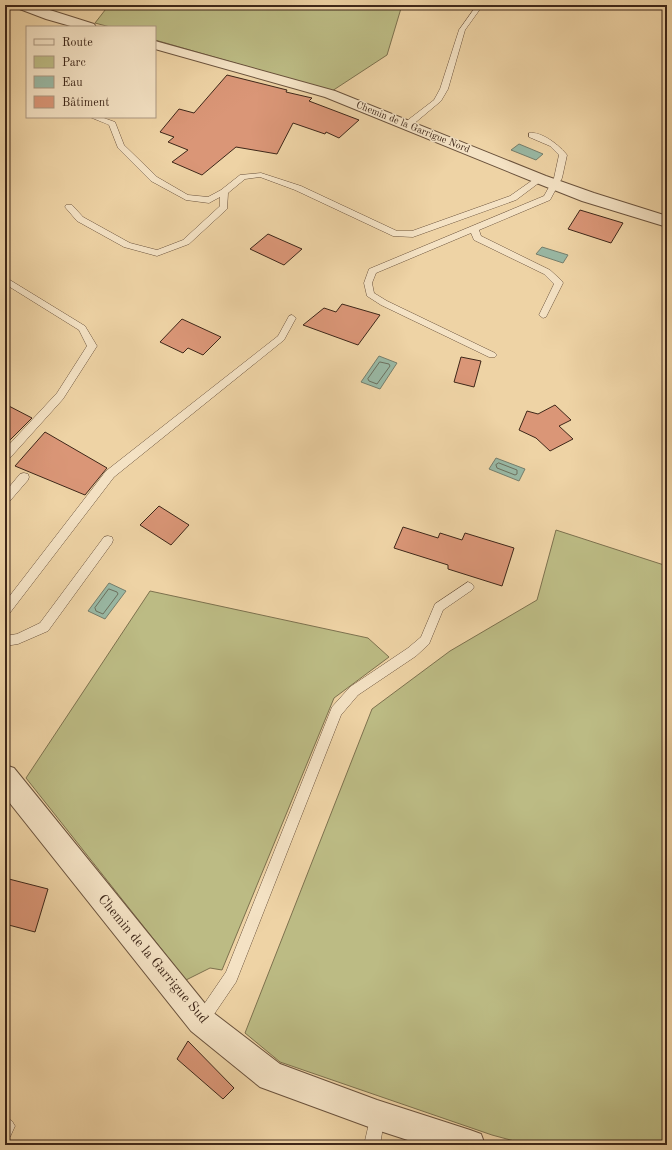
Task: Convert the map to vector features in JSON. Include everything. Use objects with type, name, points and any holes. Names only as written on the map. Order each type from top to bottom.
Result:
[{"type":"street","points":[[18,7],[86,26]]},
{"type":"street","name":"Chemin de la Garrigue Nord","points":[[156,45],[330,94],[540,179],[588,197],[667,222]]},
{"type":"street","name":"Chemin de la Garrigue Sud","points":[[5,777],[201,1021],[271,1076],[470,1145]]},
{"type":"lane","points":[[407,125],[437,101],[444,89],[462,30],[480,5]]},
{"type":"lane","points":[[97,118],[112,124],[121,146],[154,179],[186,197],[209,200],[224,192],[243,177],[261,175],[298,188],[396,234],[413,234],[513,198],[540,179]]},
{"type":"lane","points":[[492,355],[384,303],[370,294],[368,283],[372,271],[546,198],[560,177],[563,155],[553,144],[532,135]]},
{"type":"lane","points":[[69,207],[80,219],[127,245],[157,253],[186,242],[224,207],[224,192]]},
{"type":"lane","points":[[474,228],[477,238],[546,272],[558,283],[543,315]]},
{"type":"lane","points":[[5,280],[82,328],[92,346],[60,396],[5,456]]},
{"type":"lane","points":[[5,611],[110,474],[281,338],[292,318]]},
{"type":"lane","points":[[5,498],[24,477]]},
{"type":"lane","points":[[5,641],[18,638],[44,627],[108,540]]},
{"type":"lane","points":[[201,1021],[231,977],[336,710],[354,691],[412,652],[426,640],[439,607],[468,586]]},
{"type":"lane","points":[[372,1145],[377,1114]]},
{"type":"green space","points":[[109,5],[402,5],[387,55],[332,91],[156,40],[156,26],[106,26],[95,23]]},
{"type":"green space","points":[[556,530],[667,566],[667,1145],[529,1145],[492,1135],[280,1062],[245,1033],[372,709],[450,651],[537,600]]},
{"type":"green space","points":[[150,591],[368,638],[389,657],[334,698],[222,970],[210,968],[186,980],[26,778]]},
{"type":"water","points":[[519,144],[543,154],[536,160],[511,150]]},
{"type":"water","points":[[542,247],[568,255],[563,263],[536,254]]},
{"type":"water","points":[[379,356],[397,363],[380,389],[361,382]]},
{"type":"water","points":[[496,458],[525,469],[519,481],[489,469]]},
{"type":"water","points":[[109,583],[126,591],[105,619],[88,611]]},
{"type":"building","points":[[227,75],[312,98],[309,101],[359,120],[339,138],[326,132],[325,134],[293,123],[277,154],[236,147],[202,175],[172,162],[188,150],[168,142],[174,137],[160,132],[179,109],[194,113]]},
{"type":"building","points":[[580,210],[623,223],[611,243],[568,229]]},
{"type":"building","points":[[268,234],[302,249],[284,265],[250,249]]},
{"type":"building","points":[[342,304],[380,315],[358,345],[303,325],[324,308],[336,312]]},
{"type":"building","points":[[182,319],[221,337],[203,355],[188,348],[183,353],[160,342]]},
{"type":"building","points":[[461,357],[481,361],[474,387],[454,382]]},
{"type":"building","points":[[5,404],[32,418],[5,445]]},
{"type":"building","points":[[555,405],[571,420],[559,426],[573,439],[550,451],[536,438],[519,430],[527,411],[538,414]]},
{"type":"building","points":[[45,432],[107,468],[85,495],[15,466]]},
{"type":"building","points":[[159,506],[189,525],[171,545],[140,525]]},
{"type":"building","points":[[403,527],[438,538],[440,533],[462,540],[465,533],[514,548],[502,586],[448,569],[448,565],[394,548]]},
{"type":"building","points":[[5,878],[48,889],[35,932],[5,924]]},
{"type":"building","points":[[188,1041],[234,1088],[223,1099],[177,1059]]}]
